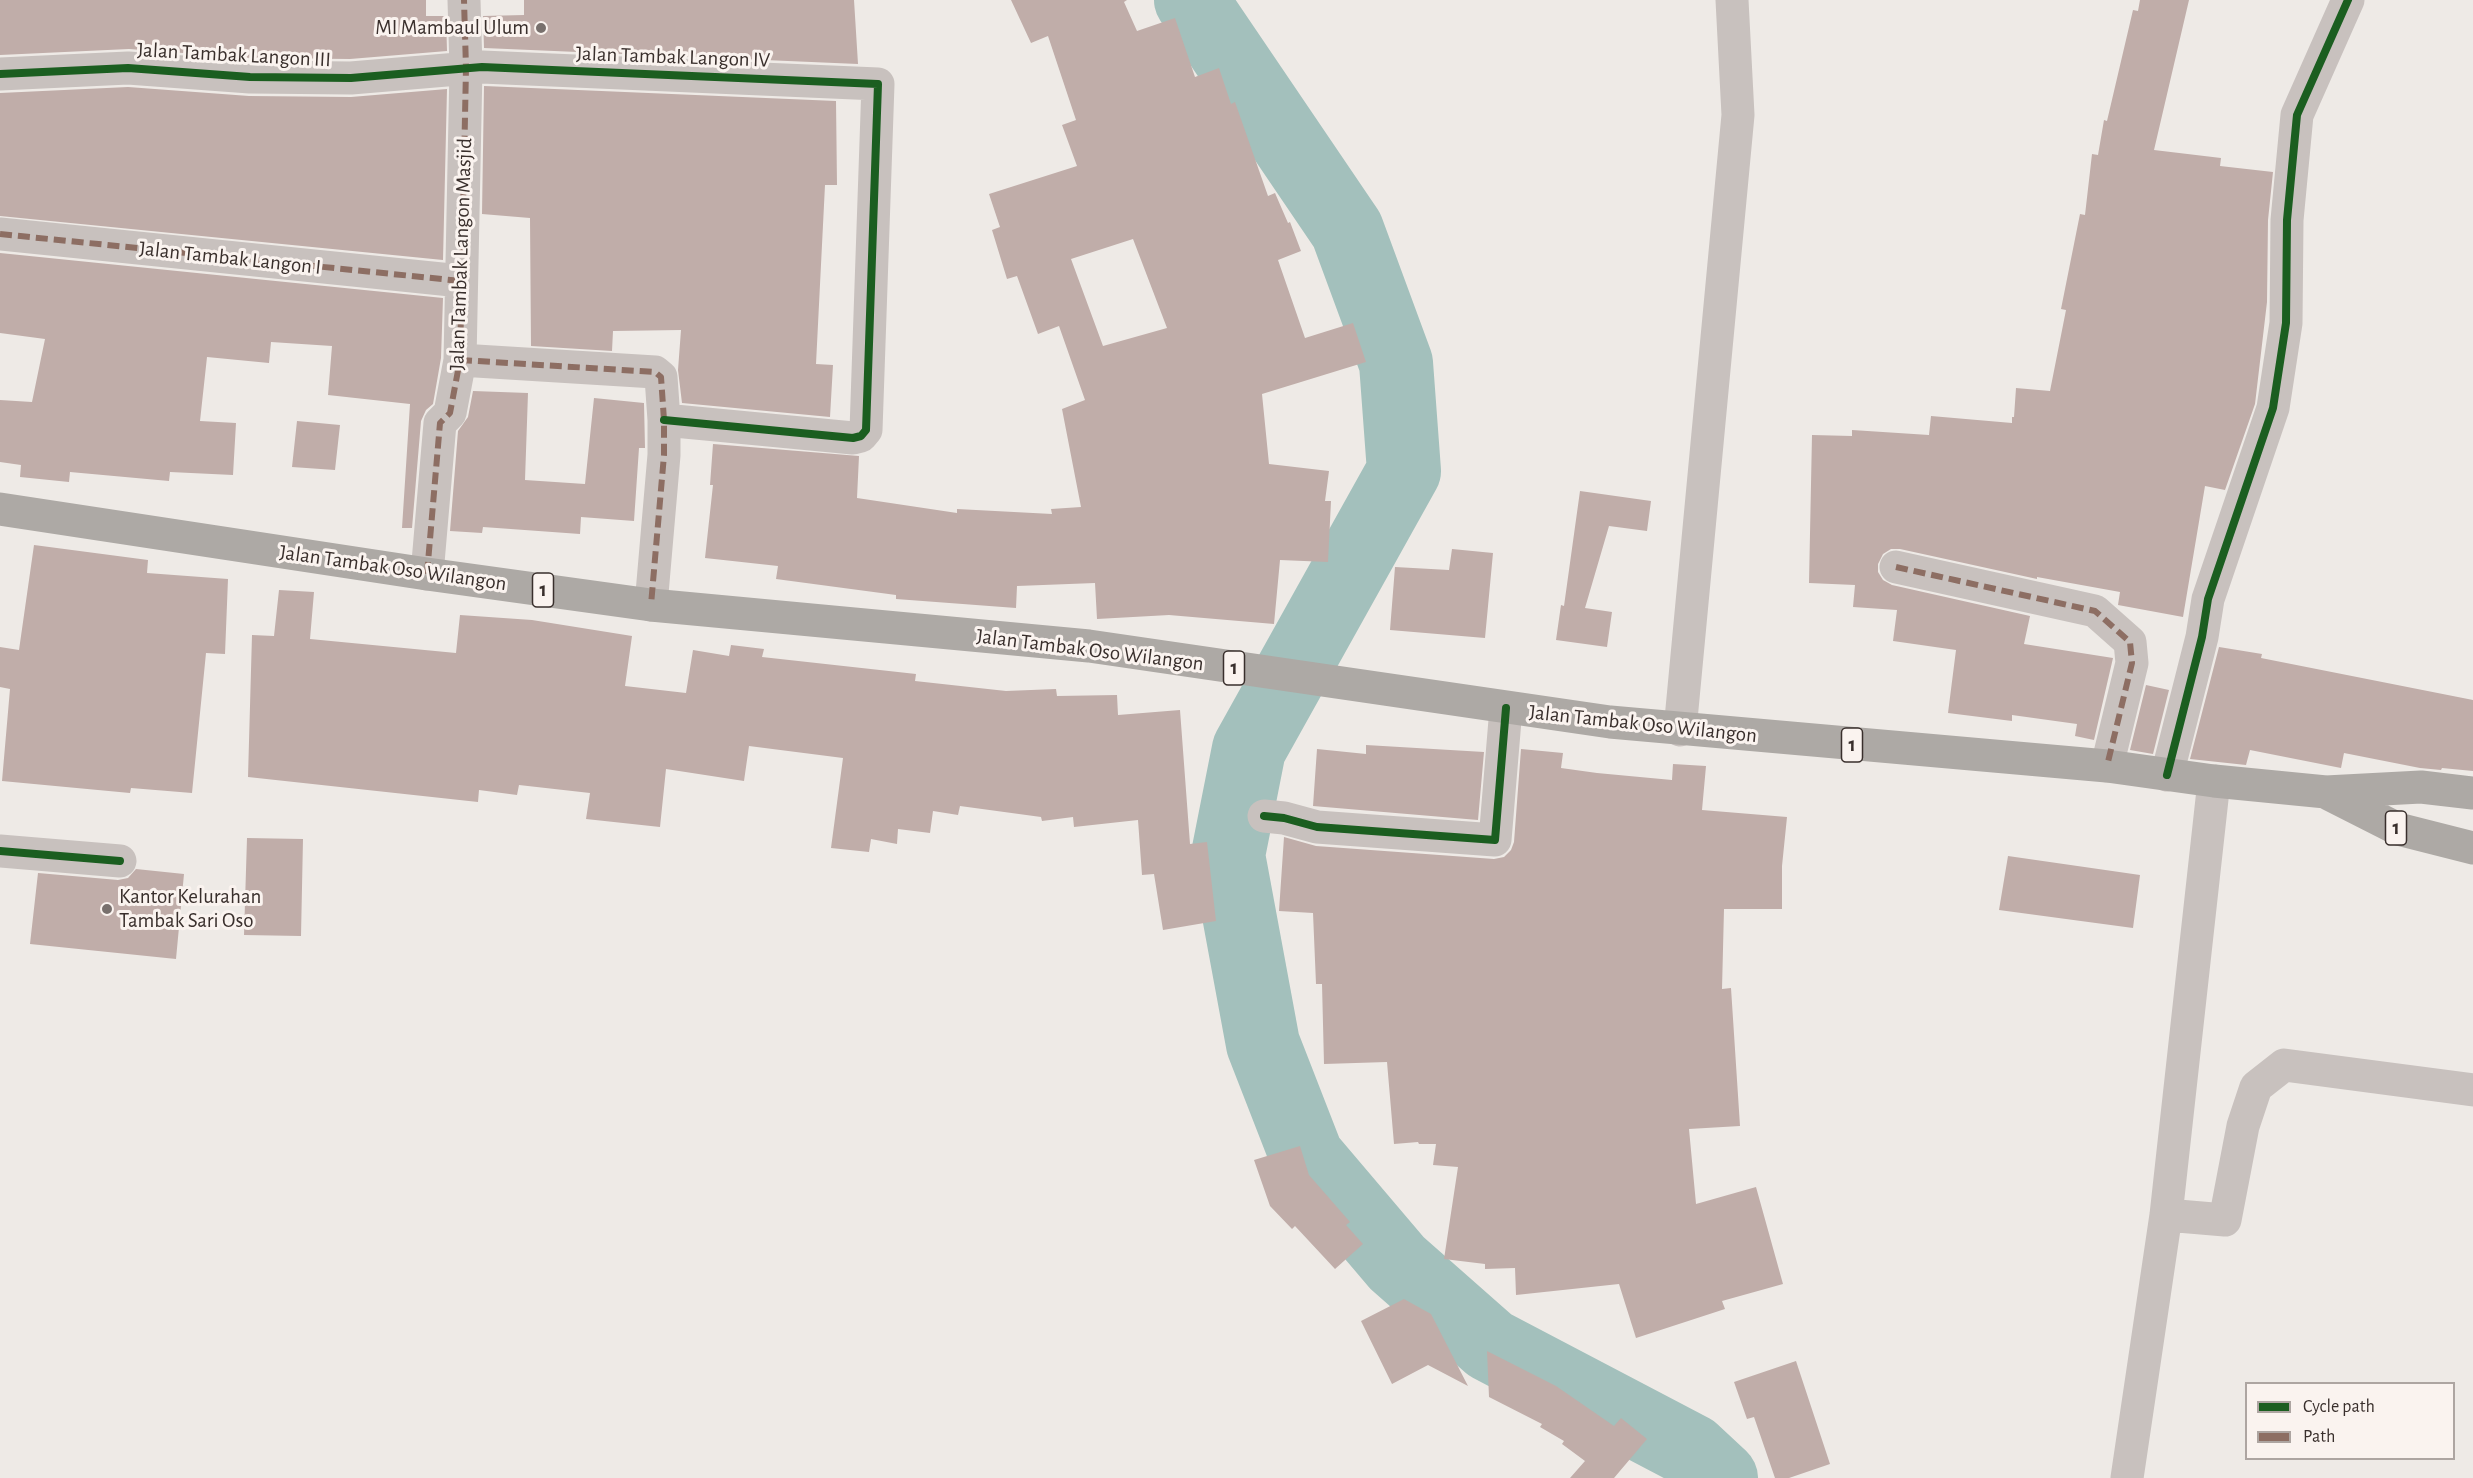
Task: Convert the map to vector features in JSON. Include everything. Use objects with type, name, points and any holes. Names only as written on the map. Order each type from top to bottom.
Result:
[{"type":"highway","name":"Jalan Tambak Oso Wilangon","points":[[0,508],[427,574],[651,605],[1089,646],[1506,708],[1680,730],[2107,766],[2214,781],[2326,792],[2421,788],[2473,794]]},
{"type":"highway","name":"Jalan Tambak Oso Wilangon","points":[[2326,792],[2398,829],[2473,848]]},
{"type":"street","name":"Jalan Tambak Langon Masjid","points":[[427,574],[440,423],[450,413],[460,360],[466,68],[464,0]]},
{"type":"street","points":[[1680,730],[1738,115],[1732,0]]},
{"type":"street","points":[[2167,775],[2202,637],[2208,599],[2273,408],[2286,323],[2287,220],[2297,115],[2348,0]]},
{"type":"street","name":"Jalan Tambak Langon III","points":[[0,75],[128,68],[250,77],[351,78],[466,68]]},
{"type":"street","name":"Jalan Tambak Langon IV","points":[[466,68],[878,84],[866,430],[861,436],[853,438],[664,420]]},
{"type":"street","name":"Jalan Tambak Langon I","points":[[0,234],[461,281]]},
{"type":"street","points":[[460,360],[655,372],[661,377],[664,455],[651,605]]},
{"type":"street","points":[[1896,567],[2095,611],[2130,642],[2132,663],[2107,766]]},
{"type":"street","points":[[1264,816],[1284,818],[1317,827],[1495,840],[1506,708]]},
{"type":"street","points":[[2127,1478],[2166,1215],[2214,781]]},
{"type":"street","points":[[0,851],[120,861]]},
{"type":"street","points":[[2166,1215],[2225,1220],[2243,1126],[2256,1087],[2284,1065],[2473,1090]]},
{"type":"building","points":[[0,0],[426,0],[426,16],[446,16],[447,51],[350,59],[251,58],[129,49],[0,55]]},
{"type":"building","points":[[524,0],[854,0],[858,64],[484,48],[483,16],[524,15]]},
{"type":"building","points":[[1011,0],[1127,0],[1124,2],[1137,31],[1175,18],[1195,77],[1219,68],[1231,104],[1235,102],[1268,196],[1275,193],[1288,223],[1290,222],[1301,251],[1278,260],[1305,338],[1353,323],[1366,362],[1262,394],[1269,464],[1329,471],[1325,501],[1331,501],[1328,562],[1280,560],[1274,624],[1169,615],[1097,619],[1095,583],[1017,586],[1016,608],[896,599],[896,595],[776,579],[778,566],[705,558],[713,485],[710,485],[713,444],[859,456],[857,498],[957,513],[957,509],[1052,514],[1051,509],[1081,507],[1062,409],[1085,400],[1059,326],[1038,334],[1017,276],[1007,279],[992,230],[1000,227],[989,194],[1077,166],[1062,125],[1076,120],[1048,36],[1031,43]],"holes":[[[1133,239],[1167,328],[1103,346],[1071,259]]]},
{"type":"building","points":[[2140,0],[2189,0],[2154,150],[2221,158],[2220,166],[2273,172],[2268,220],[2267,302],[2255,404],[2225,490],[2205,486],[2183,617],[2118,605],[2120,592],[2037,577],[2037,579],[1900,549],[1891,549],[1883,554],[1878,564],[1878,572],[1883,580],[1892,585],[2030,616],[2024,644],[2113,658],[2094,740],[2075,736],[2077,724],[2012,715],[2012,721],[1948,713],[1956,650],[1893,641],[1897,610],[1853,607],[1855,585],[1809,583],[1812,435],[1852,436],[1852,430],[1929,435],[1931,416],[2012,423],[2016,388],[2050,391],[2066,310],[2061,309],[2080,214],[2085,215],[2092,154],[2098,155],[2104,120],[2107,121],[2133,10],[2138,11]]},
{"type":"building","points":[[484,86],[836,101],[837,185],[825,185],[816,364],[833,365],[830,417],[682,403],[678,370],[681,330],[613,331],[612,351],[531,346],[530,218],[482,214]]},
{"type":"building","points":[[128,87],[249,96],[351,97],[447,89],[443,260],[0,216],[0,93]]},
{"type":"building","points":[[0,253],[443,298],[441,358],[433,404],[426,410],[421,421],[412,528],[402,528],[410,404],[328,395],[332,346],[271,342],[269,363],[207,357],[200,421],[236,423],[233,475],[170,472],[169,481],[70,472],[69,482],[20,477],[21,465],[0,462],[0,400],[32,402],[45,339],[0,333]]},
{"type":"building","points":[[473,391],[528,393],[525,480],[585,484],[594,398],[644,403],[645,448],[639,448],[634,521],[581,517],[580,534],[483,527],[482,533],[450,531],[458,431],[468,417]]},
{"type":"building","points":[[297,421],[340,425],[335,470],[292,467]]},
{"type":"building","points":[[1580,491],[1651,501],[1647,531],[1609,526],[1585,608],[1612,612],[1607,647],[1556,640],[1561,605],[1564,606]]},
{"type":"building","points":[[34,545],[148,560],[147,573],[228,579],[225,654],[206,653],[192,793],[131,788],[130,793],[2,781],[10,689],[0,687],[0,647],[19,650]]},
{"type":"building","points":[[1452,549],[1493,553],[1485,638],[1390,630],[1395,567],[1449,570]]},
{"type":"building","points":[[279,590],[314,592],[310,639],[456,653],[460,615],[532,620],[632,636],[625,686],[686,693],[693,650],[729,656],[731,645],[764,649],[762,657],[916,674],[915,681],[1006,691],[1056,689],[1057,696],[1117,695],[1118,715],[1180,710],[1190,844],[1207,842],[1216,921],[1163,930],[1154,874],[1142,875],[1138,820],[1074,827],[1073,817],[1042,821],[1041,817],[960,806],[958,815],[933,811],[930,833],[898,829],[897,844],[871,839],[869,852],[831,848],[843,758],[749,746],[744,781],[666,769],[660,827],[586,819],[590,793],[519,785],[517,795],[479,790],[478,802],[248,777],[252,635],[274,636]]},
{"type":"building","points":[[2219,647],[2262,654],[2261,658],[2473,700],[2473,771],[2420,768],[2344,753],[2341,768],[2250,750],[2246,765],[2190,759]]},
{"type":"building","points":[[2146,685],[2169,690],[2153,754],[2130,750]]},
{"type":"building","points":[[1366,745],[1484,752],[1478,820],[1313,806],[1317,749],[1366,754]]},
{"type":"building","points":[[1521,749],[1563,753],[1561,768],[1672,780],[1673,764],[1706,766],[1702,810],[1787,817],[1782,866],[1782,909],[1724,909],[1722,989],[1731,988],[1740,1126],[1689,1129],[1696,1204],[1756,1187],[1783,1284],[1722,1301],[1725,1309],[1636,1338],[1619,1284],[1516,1295],[1515,1268],[1485,1269],[1485,1264],[1444,1259],[1458,1167],[1433,1165],[1436,1144],[1419,1144],[1418,1142],[1394,1144],[1387,1062],[1324,1064],[1322,984],[1316,984],[1313,913],[1279,911],[1284,837],[1316,846],[1494,859],[1504,857],[1511,850],[1514,842]]},
{"type":"building","points":[[247,838],[303,839],[301,936],[244,935]]},
{"type":"building","points":[[2008,856],[2140,875],[2133,928],[1999,910]]},
{"type":"building","name":"Kantor Kelurahan Tambak Sari Oso","points":[[136,869],[184,874],[176,959],[30,944],[38,873],[118,880],[128,878]]},
{"type":"building","points":[[1300,1146],[1309,1175],[1350,1222],[1346,1225],[1363,1244],[1335,1269],[1295,1226],[1292,1229],[1270,1206],[1254,1160]]},
{"type":"building","points":[[1404,1299],[1431,1314],[1468,1386],[1428,1365],[1392,1384],[1361,1321]]},
{"type":"building","points":[[1487,1351],[1556,1386],[1614,1426],[1621,1418],[1647,1439],[1614,1478],[1570,1478],[1585,1461],[1562,1444],[1564,1441],[1540,1427],[1542,1424],[1489,1397]]},
{"type":"building","points":[[1796,1361],[1830,1464],[1789,1478],[1775,1478],[1754,1417],[1747,1419],[1734,1382]]},
{"type":"waterway","points":[[1191,0],[1347,230],[1396,363],[1404,471],[1249,749],[1228,855],[1263,1044],[1307,1157],[1397,1263],[1490,1345],[1692,1451],[1721,1478]]},
{"type":"marked path","points":[[427,574],[440,423],[450,413],[460,360],[466,68],[464,0]]},
{"type":"marked path","points":[[0,234],[461,281]]},
{"type":"marked path","points":[[460,360],[655,372],[661,377],[664,455],[651,605]]},
{"type":"marked path","points":[[1896,567],[2095,611],[2130,642],[2132,663],[2107,766]]},
{"type":"cycle path","points":[[2167,775],[2202,637],[2208,599],[2273,408],[2286,323],[2287,220],[2297,115],[2348,0]]},
{"type":"cycle path","points":[[0,74],[128,68],[250,77],[351,78],[482,67],[878,84],[866,430],[861,436],[853,438],[664,420]]},
{"type":"cycle path","points":[[1264,816],[1284,818],[1317,827],[1495,840],[1506,708]]},
{"type":"cycle path","points":[[0,851],[120,861]]},
{"type":"place","name":"MI Mambaul Ulum","points":[[541,28]]},
{"type":"place","name":"Kantor Kelurahan Tambak Sari Oso","points":[[107,909]]}]
